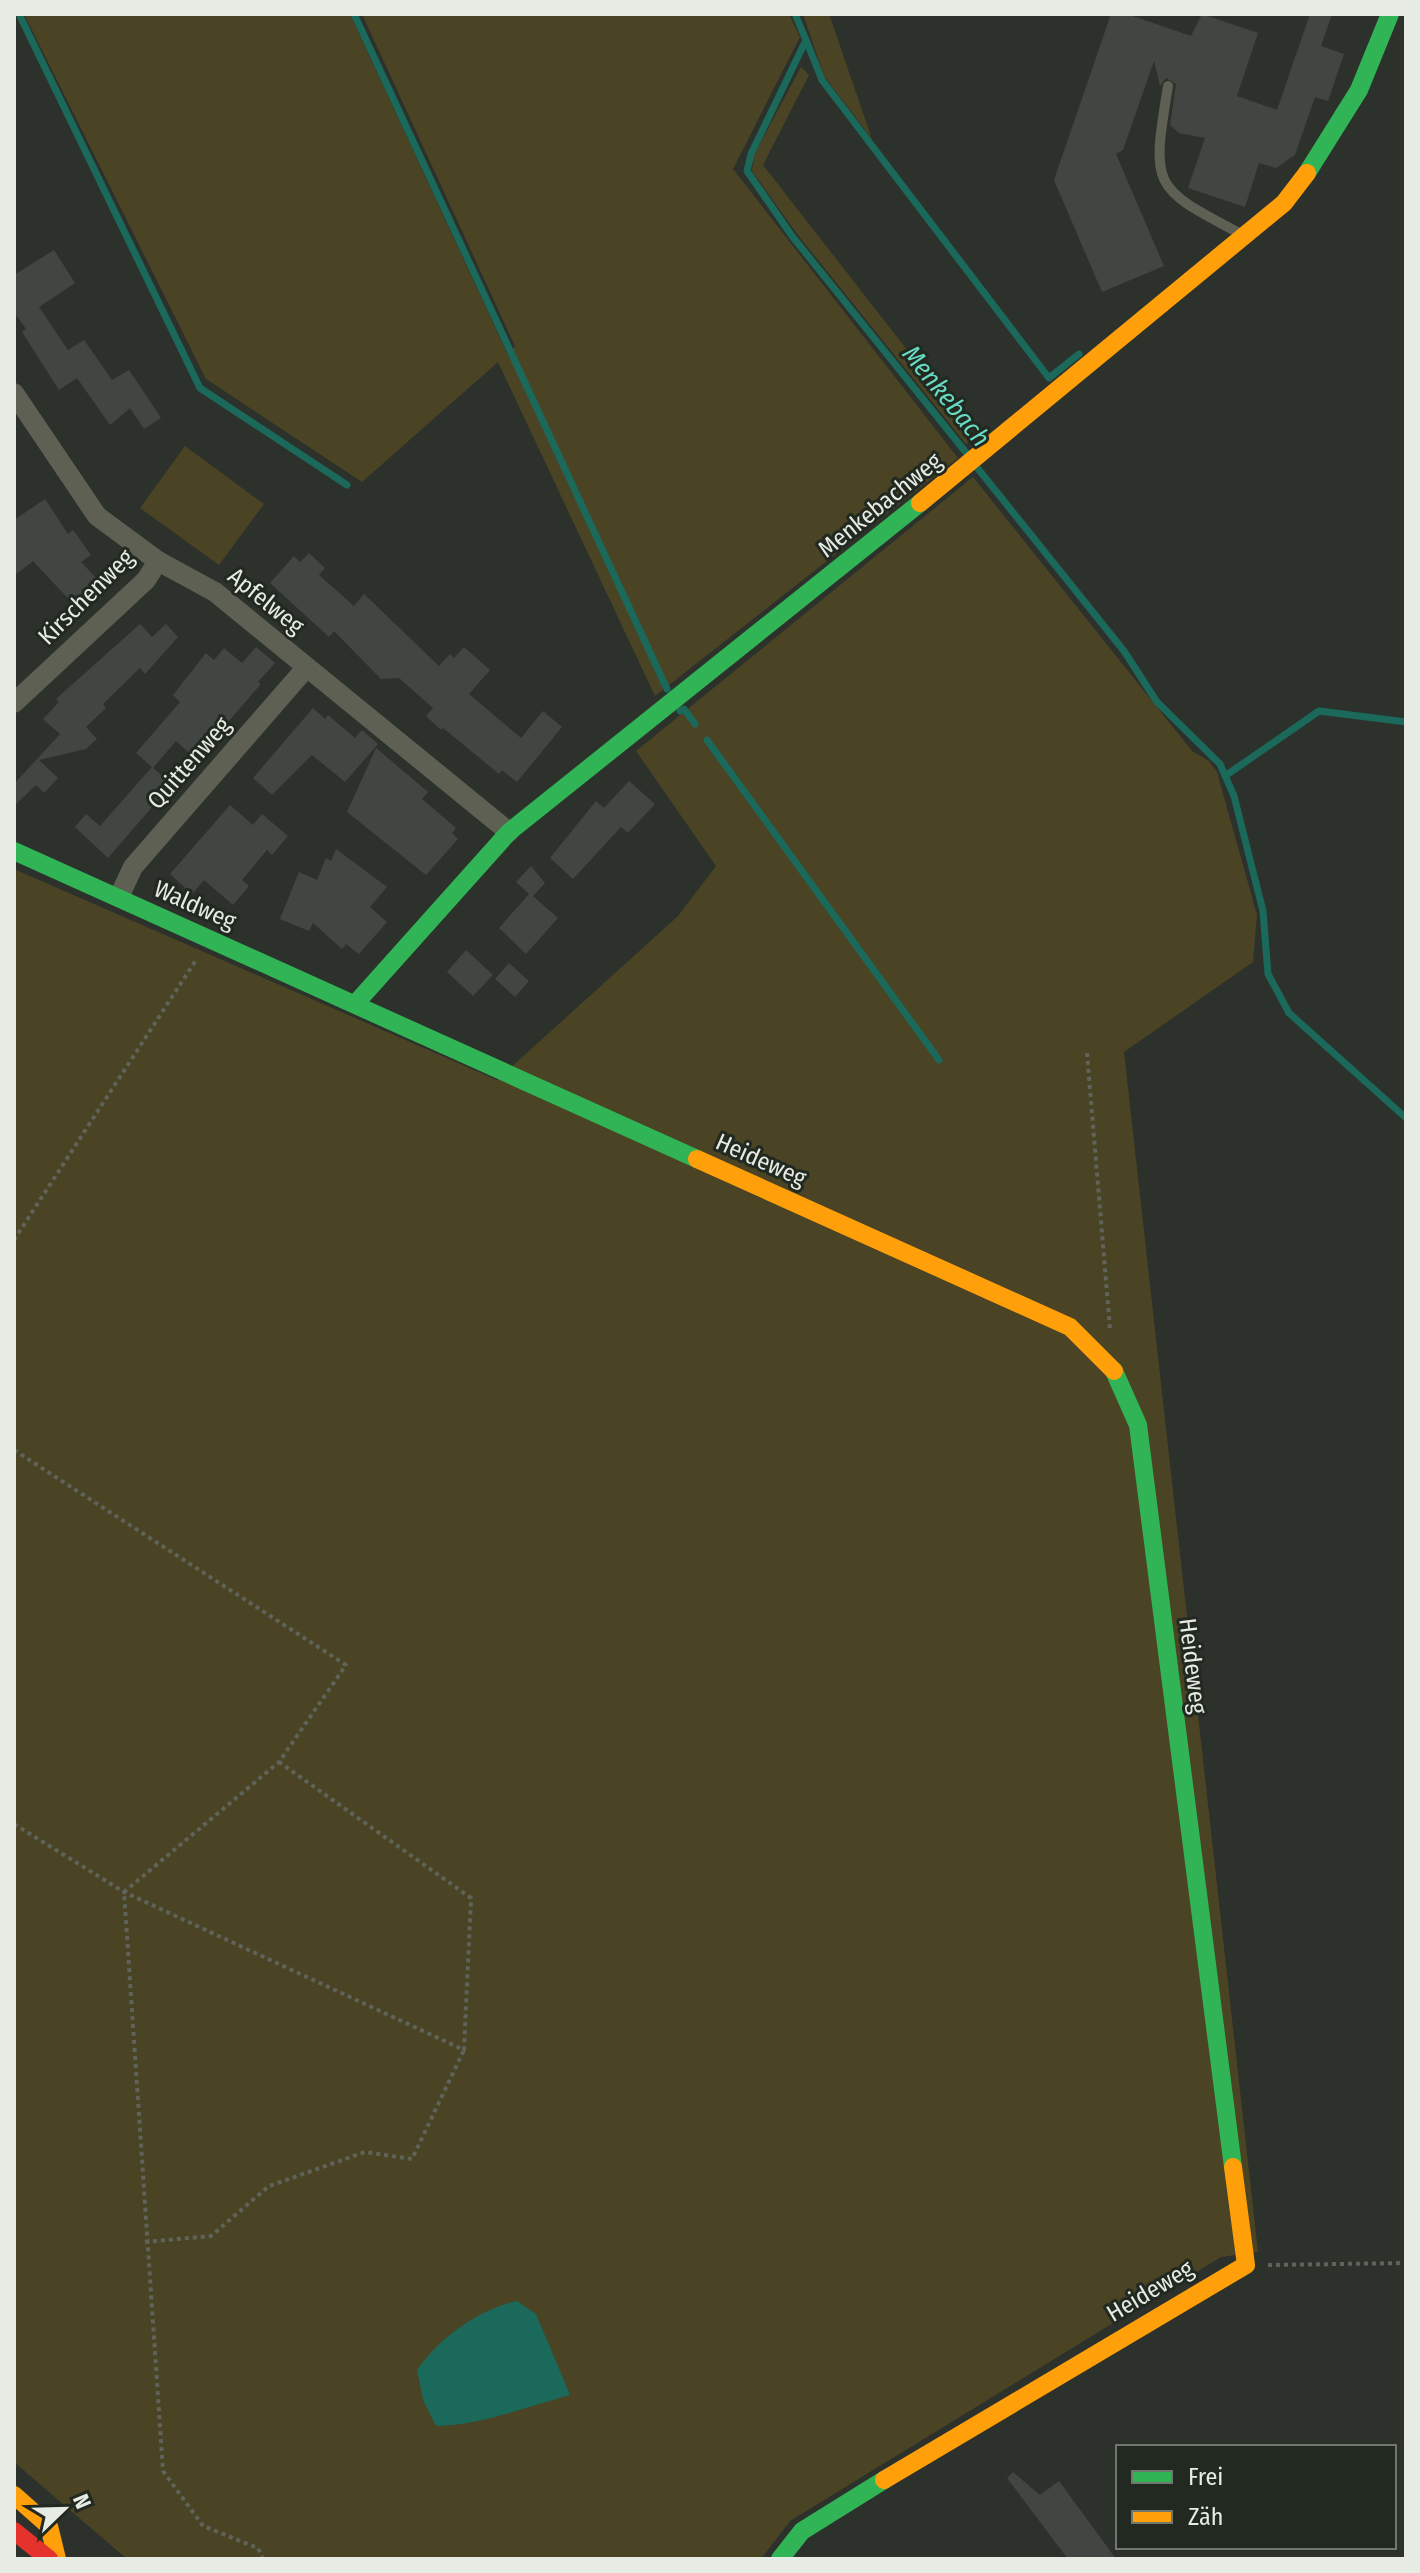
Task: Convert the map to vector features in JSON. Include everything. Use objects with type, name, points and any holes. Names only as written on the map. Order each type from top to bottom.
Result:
[{"type":"main road","name":"Menkebachweg","points":[[356,1003],[509,832],[988,449],[1284,203],[1327,149],[1359,94],[1390,14]]},
{"type":"main road","name":"Waldweg","points":[[14,851],[356,1003]]},
{"type":"main road","name":"Heideweg","points":[[356,1003],[1070,1327],[1104,1355],[1129,1392],[1138,1425],[1246,2265],[1051,2378],[802,2531],[780,2559]]},
{"type":"main road","points":[[14,2495],[49,2526],[57,2559]]},
{"type":"main road","points":[[14,2531],[49,2559]]},
{"type":"street","name":"Apfelweg","points":[[14,393],[97,516],[158,561],[215,592],[509,832]]},
{"type":"street","name":"Kirschenweg","points":[[14,703],[146,580],[158,561]]},
{"type":"street","name":"Quittenweg","points":[[119,897],[133,867],[306,668]]},
{"type":"lane","points":[[1168,86],[1159,140],[1161,177],[1180,201],[1245,236]]},
{"type":"path","points":[[14,1240],[210,939]]},
{"type":"path","points":[[1087,1053],[1110,1335],[1104,1355]]},
{"type":"path","points":[[14,1450],[346,1665],[279,1762],[124,1892]]},
{"type":"path","points":[[145,2242],[211,2236],[269,2186],[365,2152],[412,2159],[464,2050],[471,1898],[279,1762]]},
{"type":"path","points":[[14,1824],[124,1892],[464,2050]]},
{"type":"path","points":[[124,1892],[145,2242],[163,2471],[203,2526],[258,2548],[263,2559]]},
{"type":"path","points":[[1246,2265],[1406,2263]]},
{"type":"shaded area","points":[[24,14],[350,14],[507,353],[515,346],[362,14],[789,14],[800,37],[733,169],[958,458],[655,696],[498,362],[362,482],[206,379]]},
{"type":"shaded area","points":[[803,14],[829,14],[872,139],[824,76]]},
{"type":"shaded area","points":[[801,67],[809,75],[763,165],[975,437],[966,444],[797,234],[752,171],[754,155]]},
{"type":"shaded area","points":[[185,446],[264,504],[219,565],[140,508]]},
{"type":"shaded area","points":[[973,477],[1192,751],[1209,761],[1217,772],[1257,915],[1253,962],[1124,1052],[1258,2252],[1221,2257],[790,2521],[761,2559],[127,2559],[14,2462],[14,869],[497,1080],[678,916],[716,866],[636,751]]},
{"type":"shaded area","points":[[517,2301],[536,2314],[570,2395],[487,2419],[436,2426],[423,2400],[417,2370],[437,2346],[461,2326]]},
{"type":"building","points":[[1111,14],[1127,14],[1191,36],[1202,14],[1258,33],[1237,96],[1277,110],[1310,14],[1332,14],[1321,46],[1344,54],[1328,101],[1315,97],[1295,155],[1276,168],[1259,163],[1245,207],[1188,188],[1205,138],[1179,133],[1170,125],[1176,84],[1166,78],[1160,86],[1154,61],[1123,150],[1116,154],[1164,266],[1102,292],[1054,180]]},
{"type":"building","points":[[54,250],[75,283],[39,307],[68,350],[84,340],[112,380],[129,370],[161,418],[144,429],[130,408],[110,425],[77,378],[59,390],[22,332],[26,329],[14,312],[14,275]]},
{"type":"building","points":[[45,499],[68,534],[73,530],[91,555],[81,562],[103,585],[77,608],[33,561],[14,576],[14,520]]},
{"type":"building","points":[[309,553],[325,568],[319,575],[354,606],[364,594],[439,666],[450,654],[454,658],[464,647],[490,670],[469,694],[521,738],[543,711],[562,727],[517,782],[502,770],[499,774],[443,728],[441,730],[426,716],[433,708],[399,678],[381,679],[334,631],[329,637],[270,583],[294,556],[300,562]]},
{"type":"building","points":[[140,624],[152,637],[166,624],[178,637],[145,674],[140,668],[103,704],[106,708],[86,727],[97,739],[86,749],[39,760],[58,778],[44,793],[36,785],[14,806],[14,784],[60,734],[43,719],[59,702],[56,699]]},
{"type":"building","points":[[256,647],[275,663],[258,682],[261,684],[196,759],[176,741],[153,768],[172,784],[108,858],[75,827],[86,814],[100,826],[152,767],[136,753],[180,702],[173,695],[206,653],[214,660],[224,648],[242,663]]},
{"type":"building","points":[[313,708],[325,719],[328,715],[355,738],[362,730],[378,744],[345,782],[312,755],[272,795],[253,778]]},
{"type":"building","points":[[376,748],[428,792],[422,799],[456,828],[452,833],[458,839],[426,875],[347,812]]},
{"type":"building","points":[[629,781],[655,804],[628,833],[621,827],[573,879],[550,858],[596,801],[604,808]]},
{"type":"building","points":[[230,805],[253,825],[262,814],[288,836],[272,855],[267,850],[242,880],[249,886],[233,905],[204,880],[192,894],[170,874]]},
{"type":"building","points":[[336,849],[387,887],[370,907],[387,922],[359,954],[346,944],[342,949],[313,923],[309,931],[280,919],[299,872],[317,880],[326,858],[331,861]]},
{"type":"building","points":[[531,866],[545,883],[533,896],[558,918],[526,954],[499,928],[529,894],[516,882]]},
{"type":"building","points":[[466,950],[493,975],[473,996],[447,972]]},
{"type":"building","points":[[509,963],[529,981],[515,997],[495,979]]},
{"type":"building","points":[[1013,2472],[1040,2495],[1059,2481],[1116,2559],[1068,2559],[1007,2478]]},
{"type":"waterway","points":[[19,14],[200,388],[347,485]]},
{"type":"waterway","points":[[354,14],[667,689]]},
{"type":"waterway","name":"Menkebach","points":[[795,14],[806,40],[751,154],[747,171],[792,236],[968,455]]},
{"type":"waterway","points":[[806,40],[822,80],[1049,378],[1079,354]]},
{"type":"waterway","name":"Menkebach","points":[[975,465],[1124,651],[1157,702],[1220,764],[1234,796],[1263,911],[1268,974],[1289,1013],[1406,1118]]},
{"type":"waterway","points":[[680,711],[684,709],[695,724]]},
{"type":"waterway","name":"Menkebach","points":[[1225,776],[1319,711],[1406,722]]},
{"type":"waterway","points":[[707,740],[939,1060]]},
{"type":"traffic: fast","points":[[1307,173],[1359,90],[1390,14]]},
{"type":"traffic: fast","points":[[356,1003],[509,832],[920,503]]},
{"type":"traffic: fast","points":[[14,851],[697,1159]]},
{"type":"traffic: fast","points":[[1114,1371],[1138,1425],[1233,2167]]},
{"type":"traffic: fast","points":[[780,2559],[802,2531],[884,2480]]},
{"type":"traffic: slow","points":[[920,503],[1284,203],[1307,173]]},
{"type":"traffic: slow","points":[[697,1159],[1070,1327],[1114,1371]]},
{"type":"traffic: slow","points":[[884,2480],[1246,2265],[1233,2167]]},
{"type":"traffic: slow","points":[[14,2495],[49,2526],[57,2559]]},
{"type":"traffic: jam","points":[[14,2531],[49,2559]]}]
